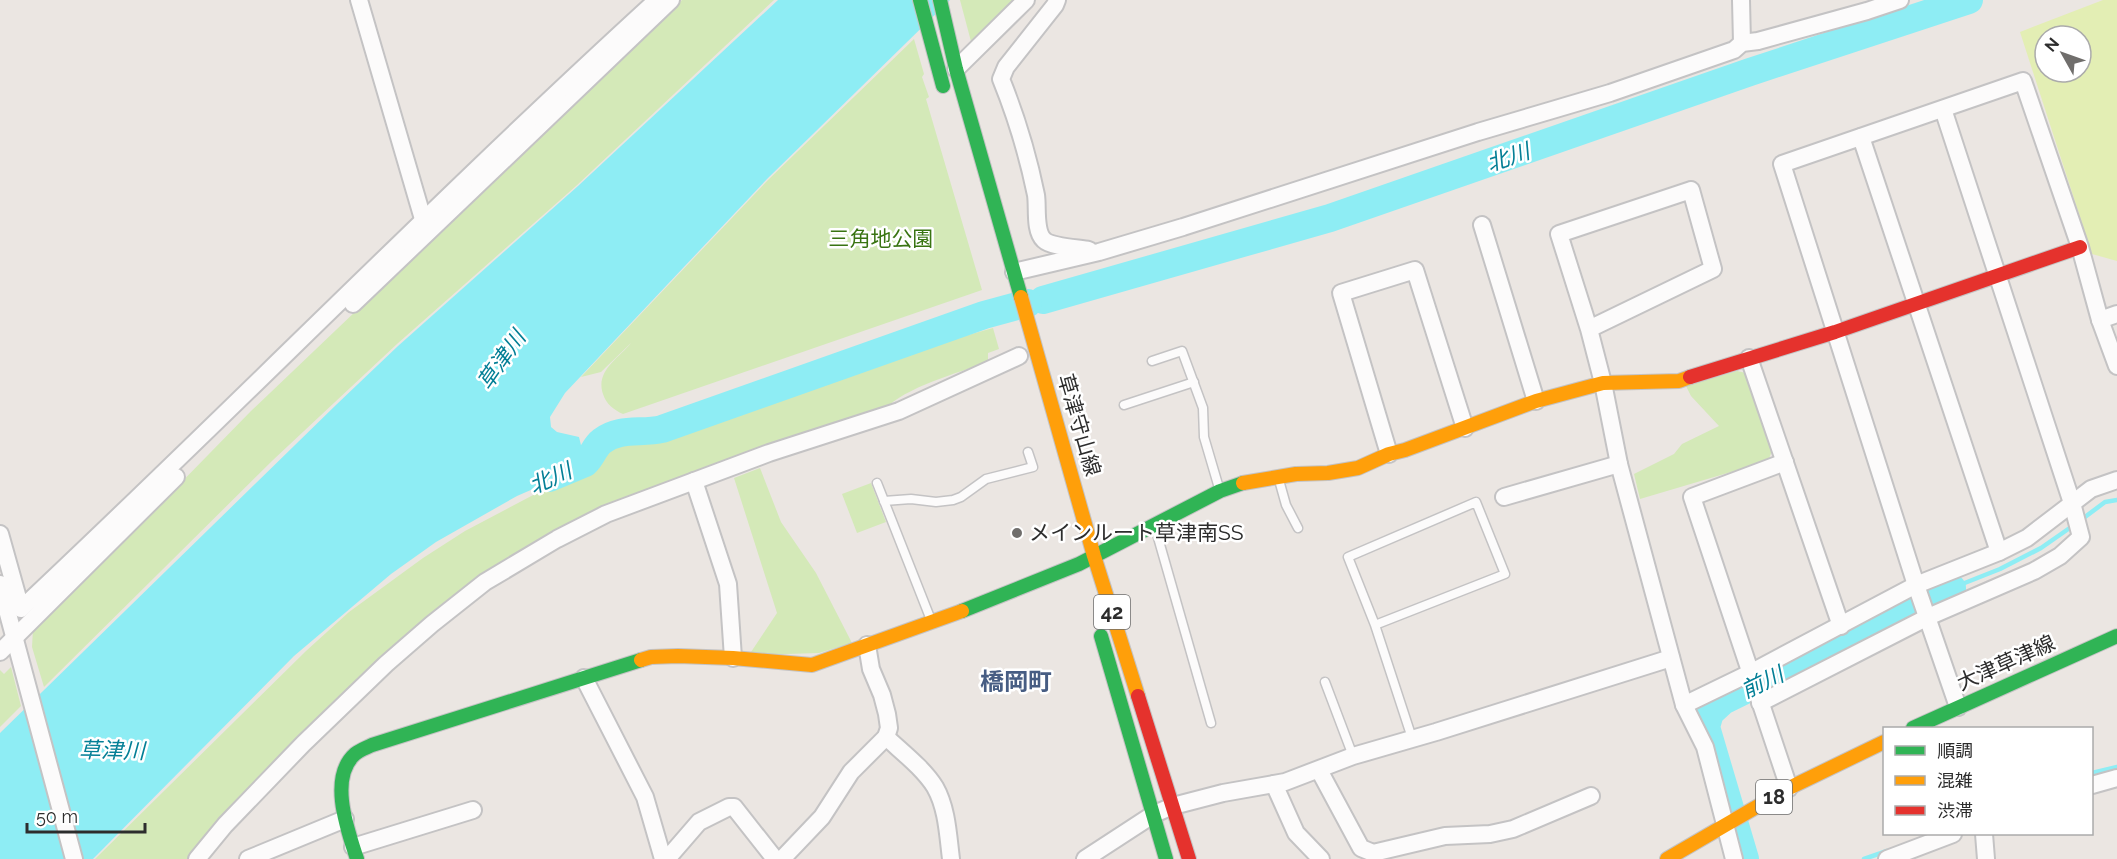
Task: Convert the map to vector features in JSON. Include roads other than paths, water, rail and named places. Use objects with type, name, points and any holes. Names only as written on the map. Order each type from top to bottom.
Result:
[{"type":"street","points":[[359,0],[423,219]]},
{"type":"street","points":[[0,534],[21,609],[131,505],[423,219],[657,0]]},
{"type":"street","points":[[9,636],[671,0]]},
{"type":"street","points":[[920,0],[948,102]]},
{"type":"street","name":"草津守山線","points":[[940,0],[956,69],[1094,556],[1189,859]]},
{"type":"street","points":[[956,69],[1026,0]]},
{"type":"street","points":[[1057,0],[1006,67],[1001,79],[1027,157],[1041,235],[1045,241],[1055,245],[1099,252]]},
{"type":"street","points":[[1741,0],[1742,43]]},
{"type":"street","points":[[1014,272],[1099,252],[1183,227],[1478,132],[1610,93],[1734,50],[1742,43],[1758,41],[1867,12],[1900,0]]},
{"type":"street","points":[[1958,707],[1834,333],[1782,164],[2023,81],[2080,247],[2100,320],[2117,366]]},
{"type":"street","points":[[1684,705],[1755,688],[1928,617],[2034,571],[2060,556],[2081,537],[2073,503],[1943,109]]},
{"type":"street","points":[[1861,137],[1999,552]]},
{"type":"street","points":[[1589,329],[1713,269],[1691,190],[1559,234],[1589,329],[1603,383],[1619,464],[1684,705],[1706,747],[1734,859]]},
{"type":"street","points":[[1482,225],[1536,401]]},
{"type":"street","points":[[473,810],[355,853],[345,819],[341,791],[344,772],[353,756],[372,745],[651,657],[733,658],[812,664],[932,623],[1079,564],[1155,527],[1220,491],[1248,481],[1358,468],[1389,454],[1536,401],[1603,383],[1679,381],[1834,333],[1917,302],[1998,277],[2080,247]]},
{"type":"street","points":[[1389,454],[1341,294],[1415,270],[1464,428]]},
{"type":"street","points":[[2100,320],[2117,314]]},
{"type":"street","points":[[197,859],[232,817],[303,744],[378,672],[432,624],[485,582],[557,539],[606,514],[769,453],[899,411],[1019,357]]},
{"type":"street","points":[[1749,358],[1840,626]]},
{"type":"street","points":[[1785,462],[1692,497],[1789,788]]},
{"type":"street","points":[[1504,497],[1619,464]]},
{"type":"street","points":[[1755,688],[1840,626],[1916,585],[1999,552],[2027,538],[2091,489],[2117,480]]},
{"type":"street","points":[[694,481],[726,574],[733,658]]},
{"type":"street","points":[[0,652],[9,636],[111,533],[131,505]]},
{"type":"street","points":[[0,584],[9,636],[21,665],[74,859]]},
{"type":"street","name":"42","points":[[1096,621],[1166,859]]},
{"type":"street","name":"大津草津線","points":[[1917,727],[2117,636]]},
{"type":"street","points":[[782,859],[822,817],[851,772],[886,736],[889,728],[887,714],[871,669],[867,645]]},
{"type":"street","points":[[1084,859],[1154,814],[1173,806],[1223,793],[1274,784],[1319,770],[1353,756],[1671,658]]},
{"type":"street","points":[[584,678],[645,797],[663,859]]},
{"type":"street","points":[[886,736],[934,786],[947,826],[951,859]]},
{"type":"street","name":"18","points":[[1667,859],[1789,788],[1883,742]]},
{"type":"street","points":[[1319,770],[1361,848],[1373,853],[1445,836],[1490,834],[1513,829],[1591,796]]},
{"type":"street","points":[[2093,784],[2117,778]]},
{"type":"street","points":[[1274,784],[1296,833],[1321,859]]},
{"type":"street","points":[[668,859],[699,822],[729,807],[734,807],[775,859]]},
{"type":"street","points":[[248,859],[345,819]]},
{"type":"street","points":[[1887,859],[1950,835]]},
{"type":"street","points":[[1984,835],[1986,859]]},
{"type":"lane","points":[[1152,361],[1182,351],[1203,408],[1204,437],[1220,491]]},
{"type":"lane","points":[[1124,405],[1194,382]]},
{"type":"lane","points":[[884,501],[953,500],[986,479],[1033,467],[1028,452]]},
{"type":"lane","points":[[1278,477],[1286,505],[1298,528]]},
{"type":"lane","points":[[877,483],[932,623]]},
{"type":"lane","points":[[1375,626],[1505,574],[1476,502],[1348,557],[1375,626],[1412,738]]},
{"type":"lane","points":[[1155,527],[1211,723]]},
{"type":"lane","points":[[1325,682],[1353,756]]},
{"type":"water","name":"草津川","points":[[778,0],[950,0],[767,179],[565,393],[550,417],[551,427],[557,432],[579,437],[586,466],[517,496],[436,542],[391,574],[294,656],[93,859],[0,859],[0,733],[398,346],[578,186]]},
{"type":"waterway","name":"北川","points":[[1043,300],[1330,218],[1750,72],[1969,0]]},
{"type":"waterway","name":"北川","points":[[549,478],[585,463],[599,443],[616,434],[662,429],[984,315],[1028,303]]},
{"type":"waterway","points":[[2081,520],[2105,502],[2117,500]]},
{"type":"waterway","points":[[1952,588],[2000,569],[2041,548],[2074,525]]},
{"type":"waterway","name":"前川","points":[[1745,859],[1706,727],[1710,713],[1723,701],[1952,588]]},
{"type":"waterway","points":[[2093,773],[2117,767]]},
{"type":"waterway","points":[[1864,859],[1887,851]]},
{"type":"place","name":"メインルート草津南SS","points":[[1017,533]]},
{"type":"district","name":"橋岡町","points":[[1016,682]]},
{"type":"park label","name":"三角地公園","points":[[881,239]]}]
